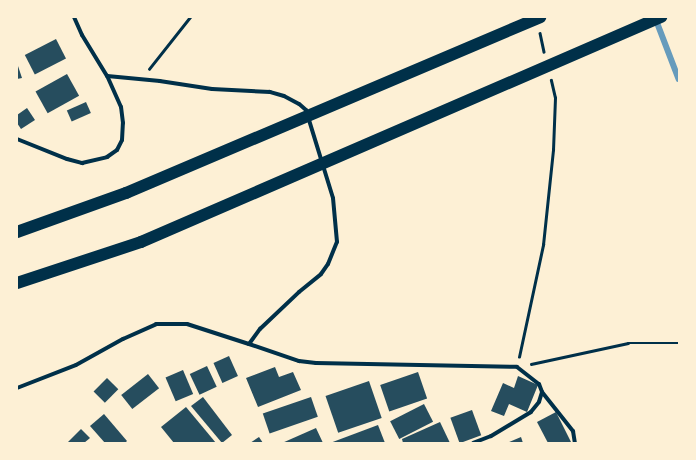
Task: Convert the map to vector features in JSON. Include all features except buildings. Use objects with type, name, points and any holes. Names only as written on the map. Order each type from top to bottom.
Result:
[{"type":"highway","points":[[17,232],[126,193],[540,17]]},
{"type":"highway","points":[[17,283],[141,242],[661,17]]},
{"type":"street","points":[[17,138],[67,159],[82,163],[108,157],[117,150],[122,140],[123,123],[121,107],[107,76],[82,35],[74,17]]},
{"type":"street","points":[[107,76],[142,79],[212,89],[270,92],[284,96],[299,104],[306,110],[333,198],[337,242],[328,264],[321,274],[299,292],[260,329],[249,344]]},
{"type":"street","points":[[17,388],[76,365],[123,339],[156,324],[188,324],[299,361],[316,363],[517,368],[539,384],[542,392],[573,431],[575,443]]},
{"type":"street","points":[[473,443],[492,436],[531,412],[539,402],[542,392]]},
{"type":"path","points":[[142,79],[190,17]]},
{"type":"path","points":[[540,32],[545,54]]},
{"type":"path","points":[[550,76],[555,98],[553,150],[543,245],[517,368],[628,343],[679,343]]},
{"type":"waterway","points":[[656,19],[679,79]]}]
